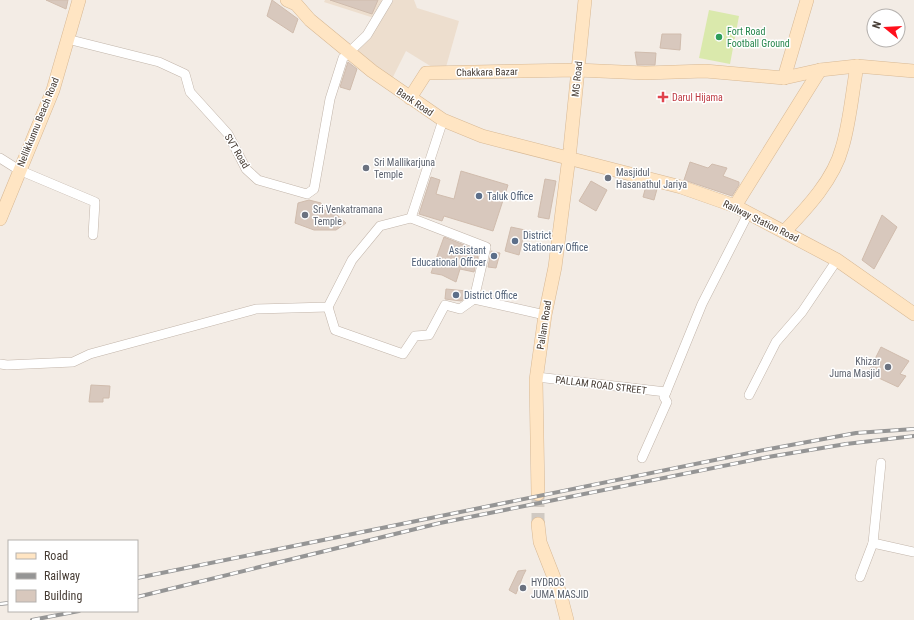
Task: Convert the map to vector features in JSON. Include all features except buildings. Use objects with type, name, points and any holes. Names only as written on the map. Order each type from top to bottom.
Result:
[{"type":"street","name":"Nellikkunnu Beach Road","points":[[0,219],[53,90],[79,0]]},
{"type":"street","points":[[349,51],[367,35],[388,0]]},
{"type":"street","name":"MG Road","points":[[568,158],[585,0]]},
{"type":"street","points":[[784,78],[807,0]]},
{"type":"street","name":"Bank Road","points":[[293,1],[310,20],[372,71],[444,120],[482,136],[568,158]]},
{"type":"street","name":"SVT Road","points":[[67,39],[159,62],[185,74],[190,92],[228,134],[246,169],[258,180],[307,194],[314,190],[330,99],[343,58],[349,51]]},
{"type":"street","points":[[578,70],[645,73],[705,71],[784,78],[820,70],[857,66],[914,71]]},
{"type":"street","points":[[785,231],[804,210],[831,174],[842,149],[857,66]]},
{"type":"street","name":"Chakkara Bazar","points":[[410,98],[426,73],[578,70]]},
{"type":"street","points":[[735,206],[820,70]]},
{"type":"street","points":[[411,218],[444,120]]},
{"type":"street","points":[[0,158],[19,170],[95,202],[93,235]]},
{"type":"street","name":"Railway Station Road","points":[[568,158],[681,187],[735,206],[748,214],[785,231],[836,260],[914,314]]},
{"type":"street","name":"Pallam Road","points":[[538,494],[537,377],[545,315],[555,267],[568,158]]},
{"type":"street","points":[[642,458],[667,402],[664,396],[702,304],[748,214]]},
{"type":"street","points":[[411,218],[486,247],[474,299],[460,309],[445,305],[429,335],[415,336],[403,354],[335,330],[328,307],[352,260],[380,226],[411,218]]},
{"type":"street","points":[[750,395],[776,342],[802,312],[836,260]]},
{"type":"street","points":[[474,299],[545,315]]},
{"type":"street","points":[[0,364],[73,362],[90,354],[256,309],[328,307]]},
{"type":"street","name":"PALLAM ROAD STREET","points":[[537,377],[666,392]]},
{"type":"street","points":[[860,577],[873,543],[881,463]]},
{"type":"street","points":[[538,524],[540,542],[560,593],[566,620]]},
{"type":"street","points":[[873,543],[914,552]]},
{"type":"shaded area","points":[[325,0],[382,0],[374,18],[324,2]]},
{"type":"shaded area","points":[[389,0],[414,0],[417,8],[459,21],[446,67],[432,67],[406,51],[392,79],[357,50]]},
{"type":"green space","name":"Fort Road Football Ground","points":[[709,10],[739,16],[730,64],[699,58]]},
{"type":"tunnel","points":[[538,494],[538,524]]},
{"type":"railway","points":[[138,578],[764,450],[856,433],[914,429]]},
{"type":"railway","points":[[138,597],[440,523],[768,457],[846,444],[914,436]]},
{"type":"railway","points":[[0,604],[8,603]]},
{"type":"railway","points":[[32,620],[74,612]]},
{"type":"place","name":"Fort Road Football Ground","points":[[719,37]]},
{"type":"place","name":"Darul Hijama","points":[[663,97]]},
{"type":"place","name":"Sri Mallikarjuna Temple","points":[[366,168]]},
{"type":"place","name":"Masjidul Hasanathul Jariya","points":[[608,178]]},
{"type":"place","name":"Taluk Office","points":[[479,196]]},
{"type":"place","name":"Sri Venkatramana Temple","points":[[305,215]]},
{"type":"place","name":"District Stationary Office","points":[[515,241]]},
{"type":"place","name":"Assistant Educational Officer","points":[[494,256]]},
{"type":"place","name":"District Office","points":[[456,295]]},
{"type":"place","name":"Khizar Juma Masjid","points":[[888,367]]},
{"type":"place","name":"HYDROS JUMA MASJID","points":[[523,588]]}]
